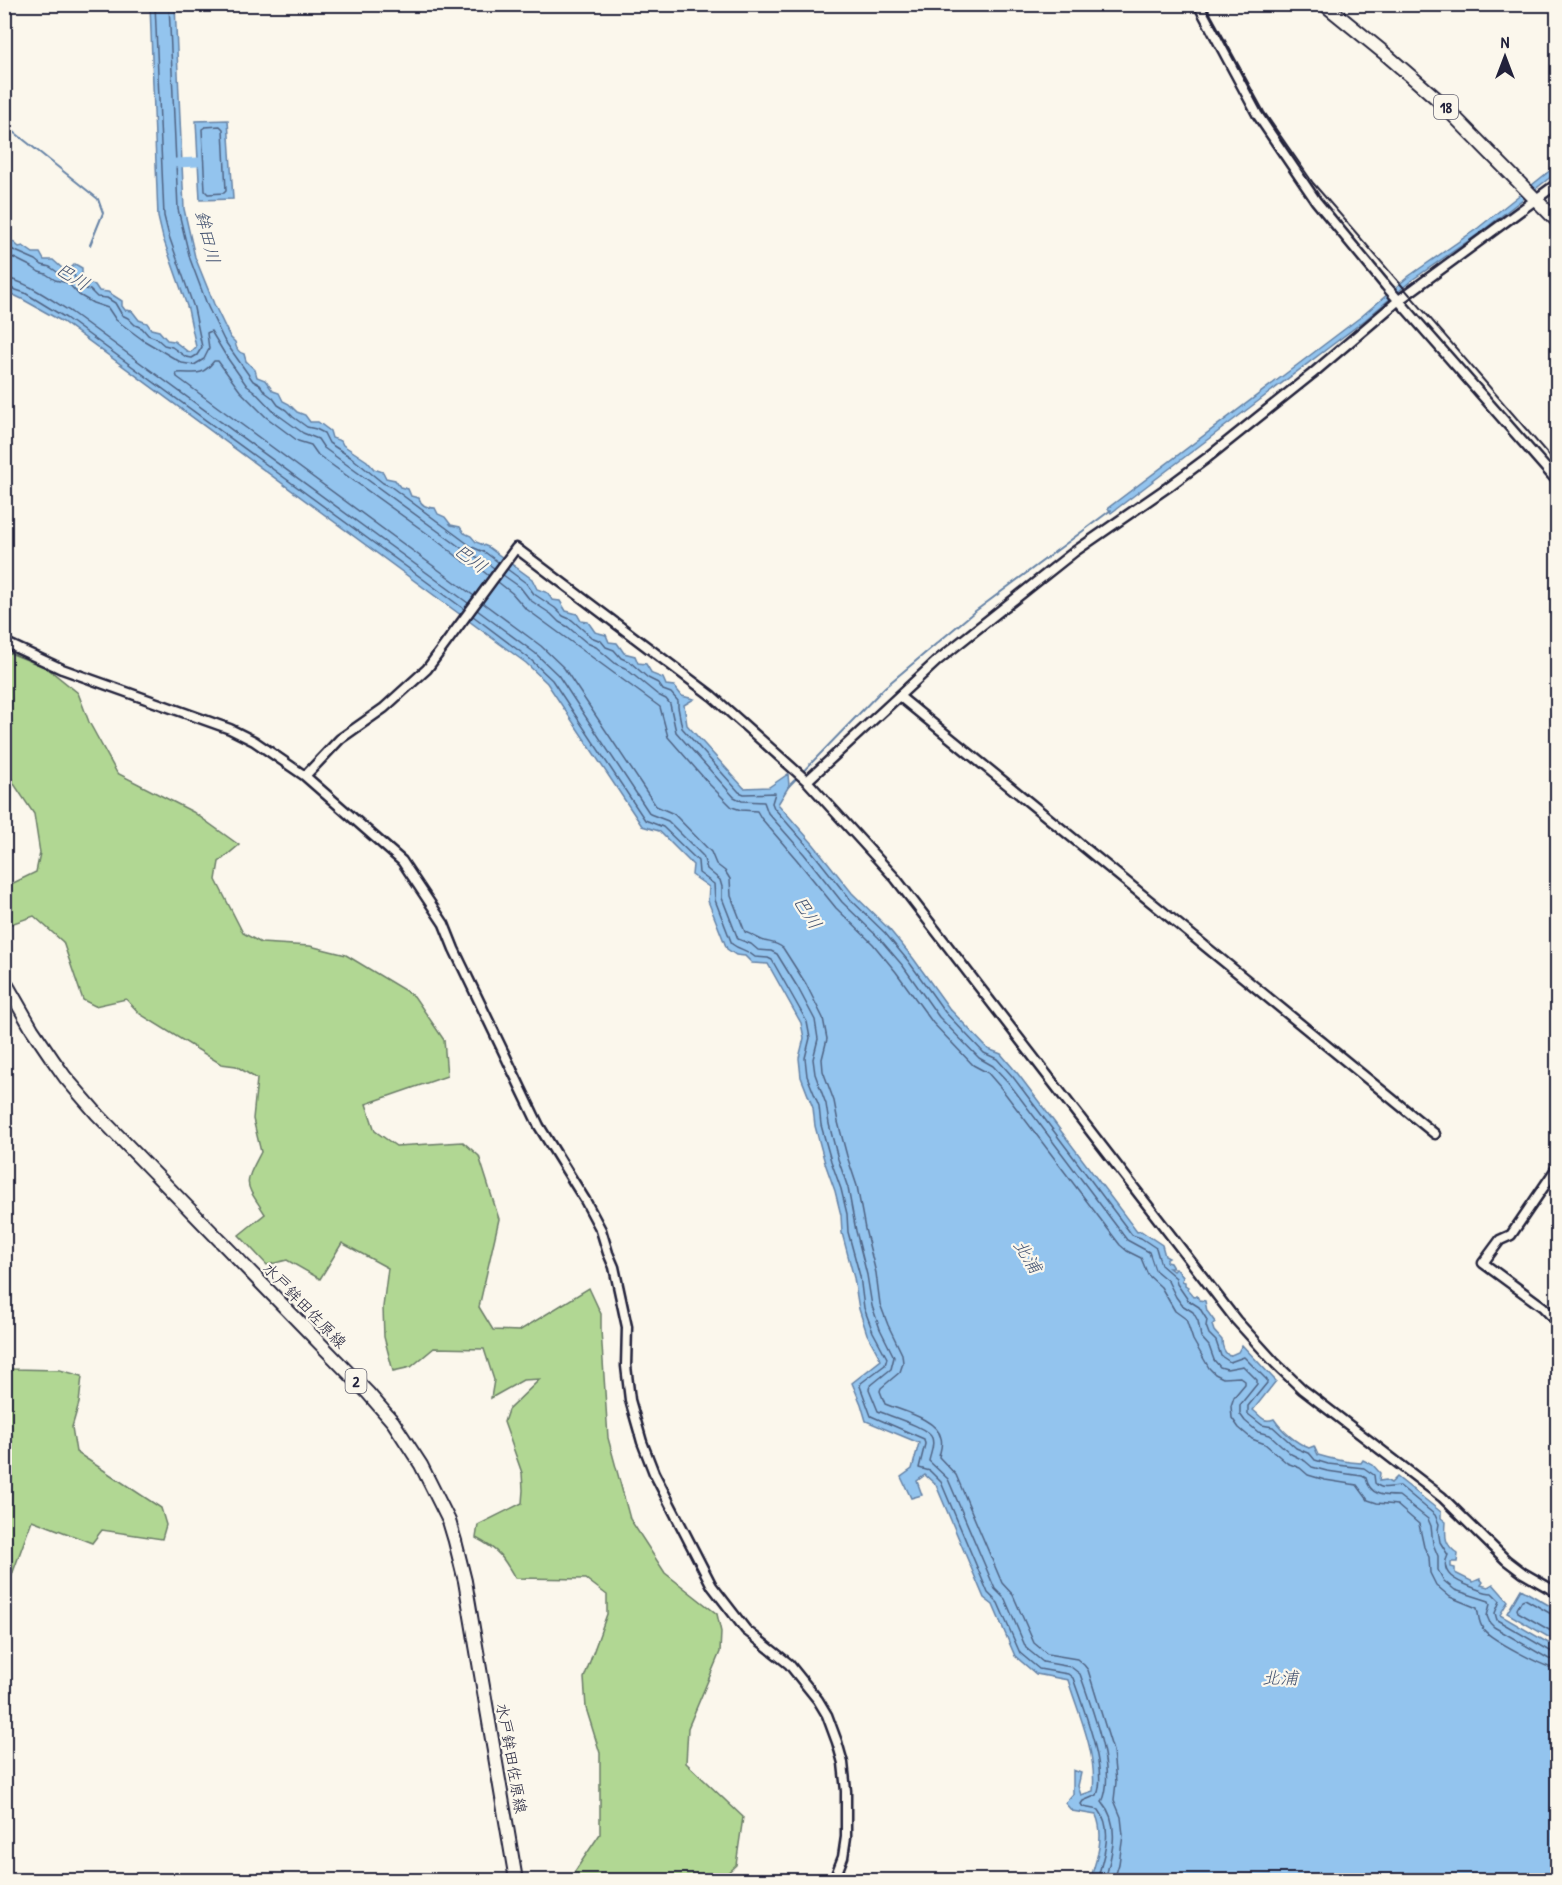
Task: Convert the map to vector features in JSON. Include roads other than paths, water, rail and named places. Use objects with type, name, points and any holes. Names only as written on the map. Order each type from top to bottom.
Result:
[{"type":"main road","name":"18","points":[[1324,4],[1436,98],[1557,222]]},
{"type":"main road","name":"水戸鉾田佐原線","points":[[4,980],[32,1029],[65,1077],[97,1114],[368,1393],[393,1422],[421,1465],[448,1521],[465,1581],[516,1881]]},
{"type":"street","points":[[1198,4],[1257,114],[1316,201],[1557,482]]},
{"type":"street","points":[[805,778],[938,660],[1074,552],[1168,487],[1312,374],[1398,298],[1557,183]]},
{"type":"street","points":[[305,776],[340,739],[384,708],[427,669],[516,548],[712,696],[805,778],[896,879],[1254,1342],[1302,1389],[1442,1497],[1506,1560],[1557,1593]]},
{"type":"street","points":[[4,642],[62,669],[230,729],[254,741],[305,776],[402,861],[444,924],[539,1126],[601,1230],[614,1267],[627,1326],[626,1366],[630,1400],[654,1473],[711,1586],[746,1630],[789,1664],[827,1715],[837,1742],[844,1773],[846,1813],[843,1857],[834,1881]]},
{"type":"street","points":[[899,696],[1435,1134]]},
{"type":"street","points":[[1557,1166],[1511,1235],[1500,1240],[1483,1263],[1543,1306],[1557,1323]]},
{"type":"water","name":"北浦","points":[[150,5],[175,5],[184,209],[195,257],[230,337],[255,370],[257,377],[265,380],[273,391],[279,393],[283,401],[297,412],[305,415],[310,422],[318,422],[330,431],[332,438],[341,441],[374,469],[383,472],[386,478],[395,480],[400,487],[408,489],[411,496],[419,498],[423,505],[435,508],[438,514],[445,517],[451,525],[460,527],[476,542],[488,547],[532,579],[537,589],[548,593],[552,600],[560,601],[566,611],[577,614],[581,621],[588,622],[595,632],[606,635],[609,642],[617,643],[624,653],[635,656],[638,663],[646,664],[652,674],[663,678],[666,685],[674,686],[682,696],[694,699],[684,705],[687,725],[744,788],[769,787],[788,774],[789,786],[778,804],[852,893],[889,929],[949,1008],[988,1049],[1001,1054],[1018,1074],[1137,1232],[1141,1231],[1162,1245],[1165,1256],[1169,1258],[1166,1262],[1170,1263],[1173,1268],[1169,1268],[1173,1271],[1176,1268],[1194,1297],[1197,1296],[1199,1300],[1205,1301],[1207,1311],[1215,1322],[1212,1325],[1214,1331],[1222,1340],[1226,1353],[1229,1356],[1238,1352],[1242,1345],[1276,1381],[1253,1410],[1265,1420],[1274,1419],[1299,1443],[1309,1448],[1314,1446],[1318,1455],[1356,1463],[1361,1463],[1363,1460],[1373,1465],[1380,1473],[1379,1481],[1386,1480],[1391,1483],[1397,1477],[1441,1512],[1441,1518],[1446,1522],[1448,1543],[1458,1554],[1457,1562],[1451,1562],[1455,1573],[1473,1582],[1480,1579],[1483,1582],[1481,1585],[1488,1587],[1493,1584],[1508,1601],[1500,1615],[1557,1648],[1557,1880],[1090,1880],[1099,1847],[1099,1823],[1096,1815],[1072,1811],[1065,1803],[1073,1794],[1073,1770],[1081,1773],[1078,1786],[1081,1795],[1093,1791],[1094,1777],[1090,1748],[1068,1680],[1036,1674],[1015,1656],[993,1605],[984,1598],[936,1485],[925,1475],[917,1481],[922,1495],[911,1498],[901,1477],[912,1469],[919,1443],[866,1421],[852,1383],[881,1360],[867,1334],[859,1309],[835,1191],[815,1126],[813,1108],[801,1077],[799,1058],[804,1038],[801,1023],[768,964],[752,963],[745,956],[736,955],[727,949],[708,901],[709,887],[692,875],[693,865],[659,831],[642,826],[547,683],[526,663],[63,322],[5,291],[5,239],[33,253],[40,253],[44,260],[53,260],[63,269],[71,268],[75,264],[82,268],[82,279],[86,283],[95,285],[99,291],[108,292],[122,301],[125,310],[132,311],[139,320],[147,323],[151,329],[159,331],[167,340],[174,341],[191,352],[196,347],[188,309],[158,217]]},
{"type":"water","points":[[228,120],[233,199],[200,200],[196,121]]},
{"type":"water","points":[[1557,165],[1557,172],[1481,232],[1412,280],[1365,320],[1111,513],[1108,508],[1362,316],[1409,276],[1478,228]]},
{"type":"water","points":[[1521,1589],[1557,1610],[1557,1642],[1507,1613]]},
{"type":"waterway","points":[[4,124],[98,199],[103,213],[90,245]]},
{"type":"waterway","points":[[176,163],[198,162]]},
{"type":"waterway","points":[[788,787],[885,687],[974,612],[1111,510]]},
{"type":"railway","points":[[1205,4],[1264,112],[1313,183],[1558,466]]},
{"type":"water label","name":"鉾田川","points":[[208,237]]},
{"type":"water label","name":"巴川","points":[[73,276]]},
{"type":"water label","name":"巴川","points":[[471,558]]},
{"type":"water label","name":"巴川","points":[[808,912]]}]
